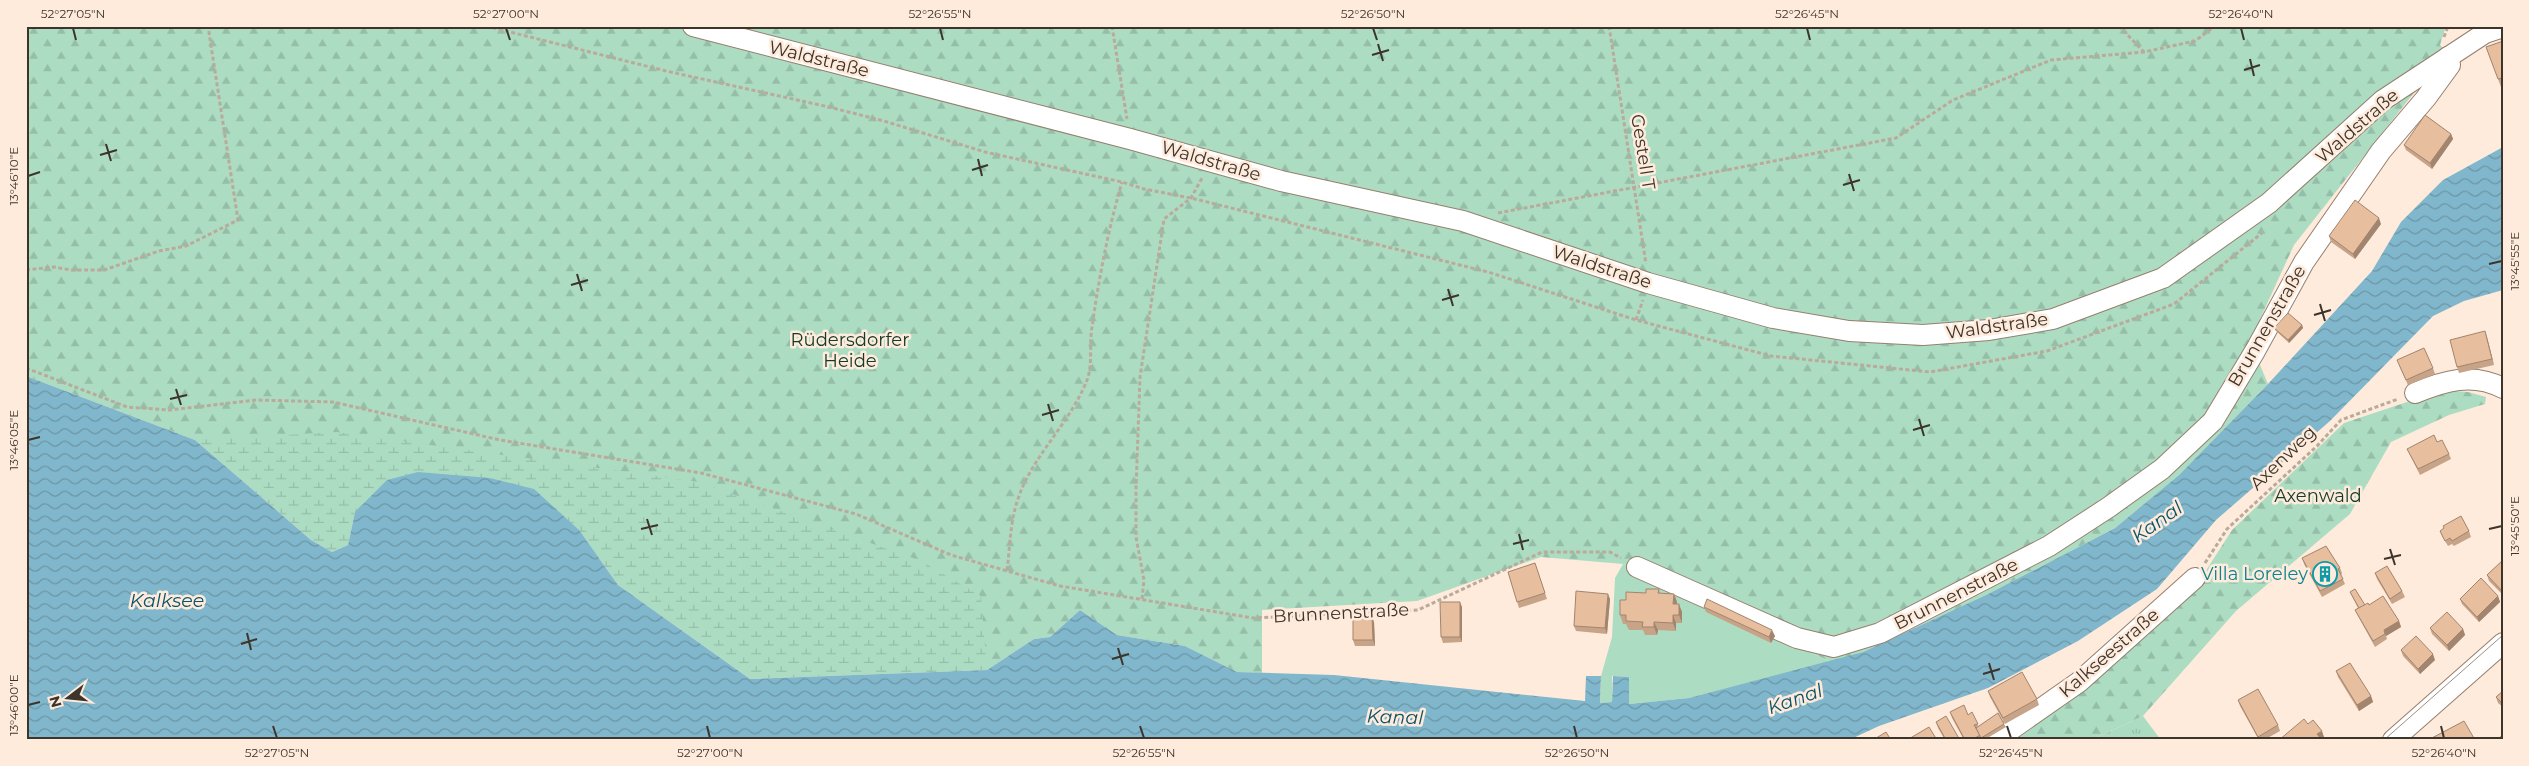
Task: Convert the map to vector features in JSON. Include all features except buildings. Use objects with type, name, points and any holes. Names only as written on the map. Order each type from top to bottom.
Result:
[{"type":"street","name":"Waldstraße","points":[[693,26],[1130,139],[1281,181],[1463,221],[1648,283],[1773,318],[1849,331],[1923,335],[1989,330],[2053,319],[2162,278],[2269,203],[2383,100],[2485,33],[2503,27]]},
{"type":"street","name":"Brunnenstraße","points":[[1637,568],[1797,638],[1834,647],[1880,633],[2050,546],[2162,469],[2213,420],[2255,351],[2304,262],[2382,151],[2426,98],[2450,65],[2448,57]]},
{"type":"street","points":[[2415,393],[2445,381],[2473,379],[2503,388]]},
{"type":"street","name":"Kalkseestraße","points":[[1996,740],[2079,682],[2195,578]]},
{"type":"street","points":[[2393,740],[2503,643]]},
{"type":"path","points":[[26,270],[54,267],[71,270],[104,270],[159,252],[186,246],[238,220],[208,26]]},
{"type":"path","points":[[1112,26],[1130,139]]},
{"type":"path","name":"Gestell T","points":[[1609,26],[1635,187],[1648,283]]},
{"type":"path","points":[[2119,26],[2144,52]]},
{"type":"path","points":[[1463,221],[1527,206],[1896,138],[1953,100],[2051,60],[2144,52],[2194,41],[2215,26]]},
{"type":"path","points":[[1142,599],[1144,580],[1136,537],[1140,377],[1164,219],[1191,198],[1211,161]]},
{"type":"path","points":[[1007,570],[1016,502],[1029,474],[1063,426],[1088,379],[1091,333],[1099,278],[1108,231],[1122,182]]},
{"type":"path","name":"Brunnenstraße","points":[[26,368],[127,407],[169,410],[256,400],[333,402],[500,440],[701,473],[856,514],[951,555],[1060,586],[1253,618],[1418,610],[1542,552],[1610,552],[1637,568]]},
{"type":"path","name":"Axenweg","points":[[2195,578],[2228,529],[2317,446],[2341,420],[2415,393]]},
{"type":"green space","name":"Rüdersdorfer Heide","points":[[26,26],[2446,26],[2440,45],[2446,52],[2294,245],[2250,341],[2268,384],[2179,475],[2115,528],[1988,594],[1863,652],[1831,662],[1623,564],[1541,557],[1417,601],[1262,610],[1262,673],[1237,672],[1185,646],[1117,635],[1080,610],[1050,637],[1034,639],[987,670],[195,440],[26,376]]},
{"type":"green space","name":"Axenwald","points":[[2443,390],[2468,392],[2486,397],[2485,404],[2449,415],[2391,442],[2350,514],[2236,611],[2143,716],[2091,740],[2009,740],[2198,583],[2232,530],[2344,423]]},
{"type":"green space","points":[[337,432],[699,482],[921,561],[981,596],[987,670],[750,679],[618,585],[579,530],[355,512],[348,545],[332,552],[311,540],[195,440]]},
{"type":"green space","points":[[1623,564],[1831,662],[1689,698],[1629,704],[1629,677],[1612,676],[1612,702],[1600,703],[1601,676],[1612,637],[1615,578]]},
{"type":"green space","points":[[2143,716],[2161,740],[2091,740]]},
{"type":"water","points":[[2503,147],[2503,290],[2464,301],[2433,316],[2330,421],[2216,520],[2157,589],[2078,641],[1988,688],[1879,726],[1849,740],[26,740],[26,376],[195,440],[311,540],[332,552],[348,545],[355,512],[387,480],[418,472],[490,478],[534,489],[579,530],[618,585],[750,679],[987,670],[1034,639],[1050,637],[1080,610],[1117,635],[1185,646],[1237,672],[1334,675],[1585,701],[1586,676],[1601,676],[1600,703],[1612,702],[1613,676],[1629,677],[1629,704],[1689,698],[1863,652],[1988,594],[2115,528],[2179,475],[2268,384],[2372,271],[2401,222],[2443,180]]},
{"type":"tram line","points":[[2384,740],[2503,635]]},
{"type":"place","name":"Villa Loreley","points":[[2325,574]]},
{"type":"water label","name":"Kanal","points":[[2157,522]]},
{"type":"water label","name":"Kalksee","points":[[167,600]]},
{"type":"water label","name":"Kanal","points":[[1795,699]]},
{"type":"water label","name":"Kanal","points":[[1395,717]]}]
